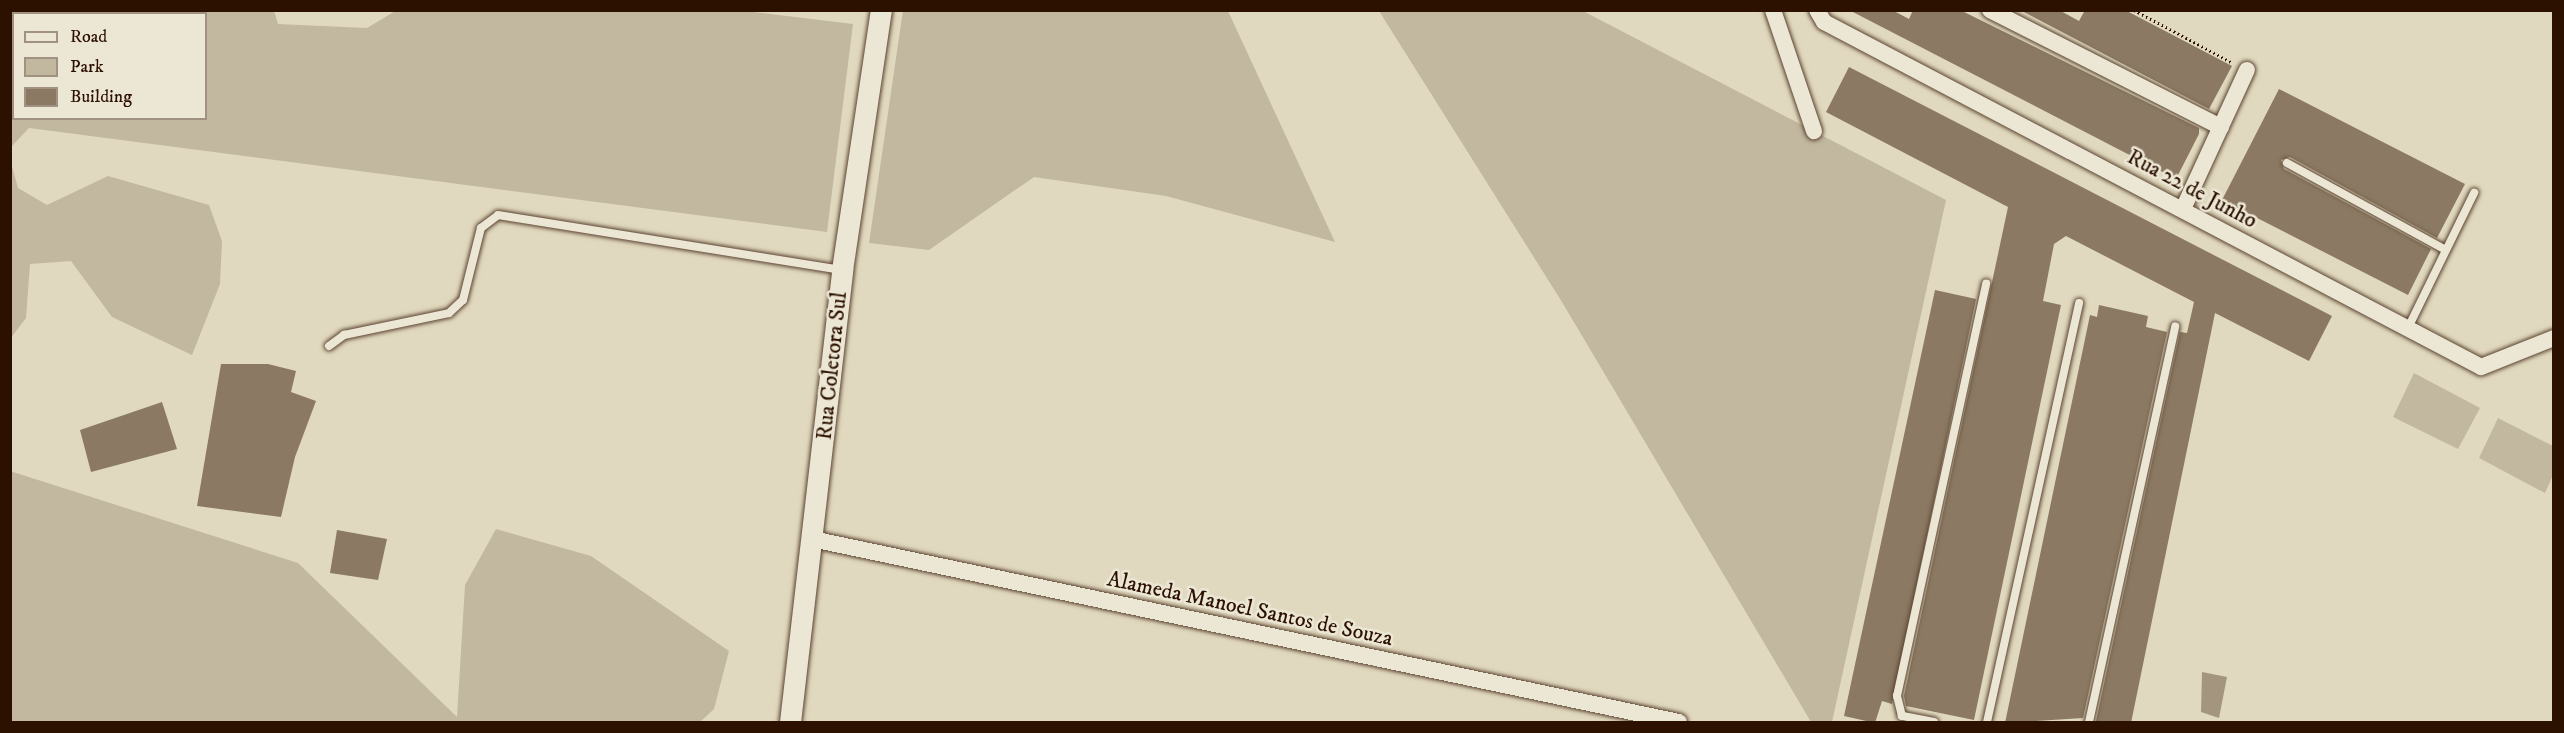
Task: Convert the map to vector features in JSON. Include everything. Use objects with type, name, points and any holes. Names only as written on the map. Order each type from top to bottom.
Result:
[{"type":"street","name":"Rua Coletora Sul","points":[[790,723],[842,270],[881,10]]},
{"type":"street","points":[[1773,10],[1815,131]]},
{"type":"street","name":"Rua 22 de Junho","points":[[1817,10],[1824,22],[2183,209],[2407,331],[2481,367],[2553,338]]},
{"type":"street","points":[[1990,10],[2221,127]]},
{"type":"street","points":[[2183,209],[2247,70]]},
{"type":"street","name":"Alameda Manoel Santos de Souza","points":[[812,539],[1679,723]]},
{"type":"lane","points":[[2287,163],[2444,249]]},
{"type":"lane","points":[[2407,331],[2444,249],[2474,193]]},
{"type":"lane","points":[[329,346],[344,335],[449,313],[463,300],[481,228],[498,214],[842,270]]},
{"type":"lane","points":[[1934,723],[1902,716],[1897,696],[1986,284]]},
{"type":"lane","points":[[1987,723],[2079,303]]},
{"type":"lane","points":[[2089,723],[2175,326]]},
{"type":"path","points":[[2134,10],[2247,70]]},
{"type":"green space","points":[[397,10],[738,10],[853,24],[827,232],[29,128],[11,147],[11,11],[274,11],[278,24],[367,28]]},
{"type":"green space","points":[[903,10],[1228,11],[1335,242],[1166,196],[1034,177],[929,250],[869,243]]},
{"type":"green space","points":[[1379,11],[1583,11],[1946,200],[1832,722],[1811,722],[1562,302]]},
{"type":"green space","points":[[10,159],[18,188],[47,205],[108,176],[209,205],[222,241],[220,284],[192,355],[112,317],[71,261],[30,264],[26,318],[11,338]]},
{"type":"green space","points":[[2414,373],[2480,408],[2458,449],[2393,417]]},
{"type":"green space","points":[[2498,418],[2553,446],[2553,475],[2545,493],[2479,458]]},
{"type":"green space","points":[[10,471],[298,563],[457,717],[465,585],[496,529],[591,556],[729,651],[714,709],[700,722],[11,722]]},
{"type":"shaded area","points":[[2202,672],[2227,677],[2219,718],[2201,712]]},
{"type":"building","points":[[1849,10],[1892,10],[1909,19],[1913,10],[1960,10],[2199,128],[2199,134],[2176,179]]},
{"type":"building","points":[[2020,10],[2059,10],[2079,21],[2085,10],[2125,10],[2232,66],[2209,109]]},
{"type":"building","points":[[1849,67],[2332,316],[2309,361],[2215,313],[2131,723],[2096,721],[2180,332],[2187,333],[2194,302],[2066,236],[2054,244],[2043,301],[2061,305],[1974,720],[1906,706],[1904,696],[2008,207],[1826,112]]},
{"type":"building","points":[[2279,89],[2465,184],[2437,238],[2290,157],[2281,160],[2284,169],[2431,249],[2408,295],[2222,200]]},
{"type":"building","points":[[1935,290],[1976,299],[1892,704],[1882,701],[1875,723],[1844,716]]},
{"type":"building","points":[[2099,305],[2148,316],[2146,327],[2167,332],[2083,718],[2005,723],[2090,315],[2097,317]]},
{"type":"building","points":[[221,364],[268,364],[296,371],[291,392],[316,401],[295,457],[281,517],[197,506]]},
{"type":"building","points":[[162,402],[177,449],[91,472],[80,430]]},
{"type":"building","points":[[337,530],[387,539],[378,580],[330,573]]}]
